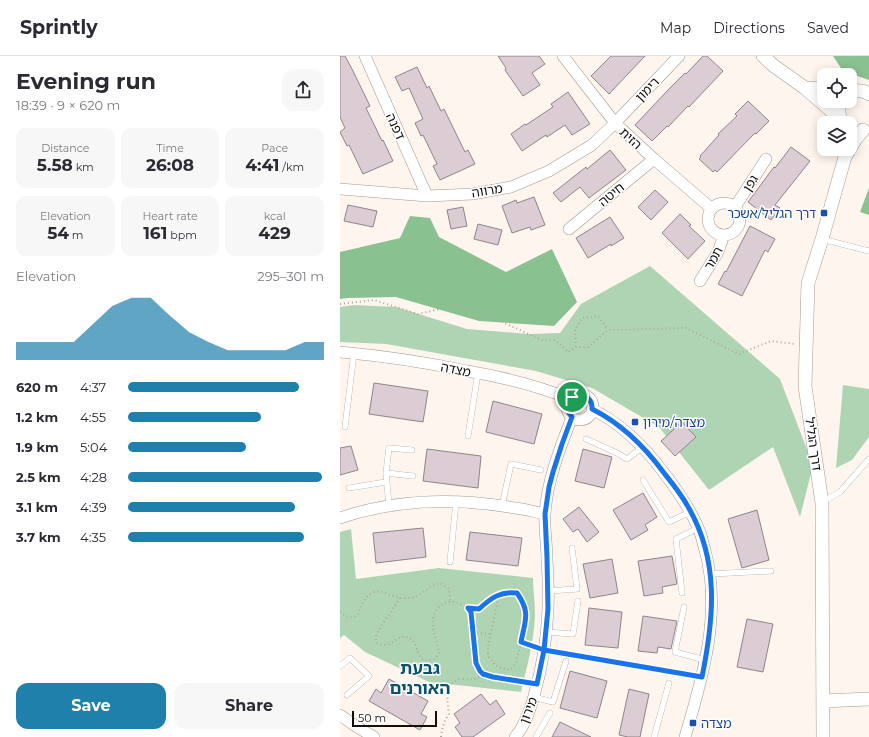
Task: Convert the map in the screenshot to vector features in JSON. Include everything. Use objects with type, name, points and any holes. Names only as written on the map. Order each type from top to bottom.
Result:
[{"type":"street","name":"דפנה","points":[[365,56],[427,196]]},
{"type":"street","name":"הזית","points":[[563,56],[615,123],[712,209]]},
{"type":"street","name":"רימון","points":[[615,123],[679,56]]},
{"type":"street","points":[[763,56],[774,66],[805,88],[836,116]]},
{"type":"street","points":[[805,88],[817,89]]},
{"type":"street","points":[[857,90],[869,94]]},
{"type":"street","name":"מרווה","points":[[340,189],[427,196],[473,194],[511,187],[549,171],[586,149],[615,123]]},
{"type":"street","name":"דרך הגליל","points":[[857,138],[866,129]]},
{"type":"street","name":"דרך הגליל","points":[[823,737],[822,502],[805,386],[808,283],[822,240],[844,156]]},
{"type":"street","name":"חיטה","points":[[569,229],[654,159]]},
{"type":"street","name":"גפן","points":[[735,207],[766,159]]},
{"type":"street","points":[[723,203],[735,207],[740,218],[738,226],[732,232],[724,235],[714,231],[708,220],[712,209],[718,204],[723,203]]},
{"type":"street","name":"תמר","points":[[700,281],[718,252],[724,235]]},
{"type":"street","name":"מצדה","points":[[340,352],[412,361],[478,373],[542,389],[570,399]]},
{"type":"street","points":[[580,394],[586,396],[591,402],[592,409],[586,418],[579,420],[572,417],[567,407],[570,399],[580,394]]},
{"type":"street","points":[[592,409],[629,433],[643,447],[672,482],[688,506],[700,533],[708,561],[712,590],[708,648],[702,677],[685,737]]},
{"type":"street","name":"מירון","points":[[517,736],[525,721],[533,697],[544,650],[548,609],[545,514],[553,472],[572,417]]},
{"type":"street","points":[[340,518],[363,511],[389,506],[417,503],[456,502],[502,506],[545,514]]},
{"type":"street","points":[[824,701],[869,699]]},
{"type":"street","points":[[340,715],[374,737]]},
{"type":"lane","points":[[822,240],[869,251]]},
{"type":"lane","points":[[345,427],[354,353]]},
{"type":"lane","points":[[468,436],[478,373]]},
{"type":"lane","points":[[586,439],[627,459],[643,447]]},
{"type":"lane","points":[[389,506],[386,473],[389,448],[412,450]]},
{"type":"lane","points":[[822,502],[840,492],[869,459]]},
{"type":"lane","points":[[502,506],[511,464],[541,470]]},
{"type":"lane","points":[[386,473],[413,476]]},
{"type":"lane","points":[[643,480],[669,522],[690,512]]},
{"type":"lane","points":[[349,488],[386,482]]},
{"type":"lane","points":[[450,562],[456,502]]},
{"type":"lane","points":[[682,593],[676,539],[698,528]]},
{"type":"lane","points":[[548,591],[576,589],[572,548]]},
{"type":"lane","points":[[710,574],[771,571]]},
{"type":"lane","points":[[546,632],[573,634],[578,602]]},
{"type":"lane","points":[[684,607],[674,652],[705,660]]},
{"type":"lane","points":[[340,666],[350,658],[369,676],[347,695]]},
{"type":"lane","points":[[533,697],[553,702],[566,661]]},
{"type":"lane","points":[[654,737],[670,683]]},
{"type":"lane","points":[[536,737],[550,713]]},
{"type":"path","points":[[340,304],[374,300],[418,314],[453,306],[471,308],[542,340],[555,340],[568,352],[576,346],[588,347],[608,330],[686,328],[739,354],[771,341],[806,346]]},
{"type":"path","points":[[576,346],[575,330],[582,318],[598,316],[608,330]]},
{"type":"path","points":[[340,612],[347,617],[353,618],[358,615],[368,596],[375,592],[386,593],[400,598],[410,598],[418,596],[434,585],[442,584],[449,589],[450,601]]},
{"type":"path","points":[[468,608],[479,609],[500,594],[509,592],[517,593],[523,602],[526,615],[516,663],[510,670],[500,669],[488,656],[488,646],[500,594]]},
{"type":"path","points":[[400,598],[381,626],[376,636],[376,642],[387,645],[398,637],[405,636],[413,640],[422,659],[429,661],[436,658],[439,653],[433,620],[436,610],[443,604],[450,601],[461,603],[471,612],[476,663],[480,671],[483,674],[493,677],[537,684]]},
{"type":"path","points":[[473,632],[491,634]]},
{"type":"path","points":[[521,642],[544,650],[702,677]]},
{"type":"path","points":[[441,737],[445,719],[449,714],[447,695],[448,690],[454,681],[460,678],[478,678],[483,674]]},
{"type":"green space","points":[[833,56],[869,56],[869,80],[857,76],[857,68],[841,68]]},
{"type":"green space","points":[[869,188],[869,215],[860,212]]},
{"type":"green space","points":[[410,216],[430,218],[439,237],[506,272],[552,249],[577,302],[554,326],[479,321],[396,297],[340,299],[340,252],[400,238]]},
{"type":"green space","points":[[650,266],[780,379],[813,465],[800,517],[773,447],[709,490],[659,427],[592,388],[536,371],[386,344],[340,342],[340,307],[354,305],[396,307],[467,329],[529,334],[560,333],[581,304]]},
{"type":"green space","points":[[843,385],[869,389],[869,437],[852,460],[836,468]]},
{"type":"green space","points":[[351,529],[356,579],[439,568],[533,578],[535,610],[534,625],[530,654],[521,692],[429,682],[365,652],[344,635],[340,638],[340,532]]},
{"type":"building","points":[[340,56],[345,56],[352,69],[370,106],[366,108],[393,161],[363,174],[349,145],[347,146],[340,132],[345,128],[340,117]]},
{"type":"building","points":[[498,56],[539,56],[545,64],[532,73],[540,85],[523,96],[505,70],[506,68]]},
{"type":"building","points":[[611,56],[645,56],[609,94],[591,76]]},
{"type":"building","points":[[703,56],[707,56],[723,71],[689,107],[688,106],[652,141],[635,125]]},
{"type":"building","points":[[417,67],[427,88],[429,86],[441,111],[444,109],[465,152],[468,150],[475,164],[440,180],[433,166],[437,164],[423,135],[421,136],[415,123],[423,119],[409,88],[402,91],[395,77]]},
{"type":"building","points":[[568,92],[590,124],[572,135],[565,125],[547,137],[546,135],[522,151],[511,134],[553,107],[551,104]]},
{"type":"building","points":[[748,101],[769,121],[756,134],[755,133],[717,172],[715,170],[713,172],[699,159],[701,157],[700,156],[719,135],[718,134],[737,116],[735,114]]},
{"type":"building","points":[[791,147],[810,161],[775,205],[780,208],[771,220],[748,202]]},
{"type":"building","points":[[610,150],[626,170],[589,198],[580,187],[561,202],[553,193],[586,167],[587,169]]},
{"type":"building","points":[[655,190],[668,202],[651,220],[638,207]]},
{"type":"building","points":[[534,197],[545,225],[531,230],[530,227],[512,233],[502,206],[516,200],[517,203]]},
{"type":"building","points":[[348,205],[377,211],[373,227],[344,221]]},
{"type":"building","points":[[463,207],[467,226],[451,229],[447,210]]},
{"type":"building","points":[[680,214],[691,225],[689,226],[705,241],[688,259],[662,233]]},
{"type":"building","points":[[610,217],[624,238],[588,258],[576,238]]},
{"type":"building","points":[[478,224],[502,230],[498,245],[474,239]]},
{"type":"building","points":[[750,226],[775,239],[768,252],[765,250],[742,296],[718,284],[725,271],[726,272]]},
{"type":"building","points":[[374,383],[428,391],[423,422],[369,414]]},
{"type":"building","points":[[493,401],[542,414],[534,444],[486,432]]},
{"type":"building","points":[[682,422],[696,437],[675,456],[661,441]]},
{"type":"building","points":[[351,446],[358,470],[340,475],[340,448]]},
{"type":"building","points":[[427,449],[481,456],[478,488],[423,481]]},
{"type":"building","points":[[583,449],[612,457],[604,488],[575,481]]},
{"type":"building","points":[[643,493],[657,517],[645,525],[648,530],[631,540],[613,510]]},
{"type":"building","points":[[579,507],[599,532],[587,542],[578,529],[573,532],[563,519]]},
{"type":"building","points":[[757,510],[769,560],[742,568],[728,519]]},
{"type":"building","points":[[423,528],[426,557],[376,563],[373,533]]},
{"type":"building","points":[[470,532],[522,538],[518,566],[466,560]]},
{"type":"building","points":[[672,556],[677,584],[662,587],[663,593],[644,596],[638,561]]},
{"type":"building","points":[[612,559],[618,593],[590,598],[583,564]]},
{"type":"building","points":[[589,608],[622,612],[618,648],[585,645]]},
{"type":"building","points":[[643,616],[677,621],[671,649],[658,647],[657,653],[638,651]]},
{"type":"building","points":[[747,619],[773,624],[763,672],[737,667]]},
{"type":"building","points":[[570,671],[607,681],[597,718],[560,708]]},
{"type":"building","points":[[389,679],[428,701],[421,714],[427,717],[420,730],[369,701],[376,689],[381,693]]},
{"type":"building","points":[[629,689],[649,694],[640,737],[619,735]]},
{"type":"building","points":[[481,694],[490,705],[496,700],[505,714],[473,737],[462,737],[455,727],[460,723],[454,714]]},
{"type":"building","points":[[560,722],[591,737],[552,737]]},
{"type":"place","name":"דרך הגליל/אשכר","points":[[824,213]]},
{"type":"place","name":"מצדה/מירון","points":[[635,422]]},
{"type":"place","name":"מצדה","points":[[693,723]]},
{"type":"district","name":"גבעת האורנים","points":[[420,678]]},
{"type":"route","points":[[572,397],[567,407],[572,417],[553,472],[545,514],[548,609],[544,650],[521,642],[526,615],[523,602],[517,593],[509,592],[500,594],[479,609],[468,608],[471,612],[476,663],[483,674],[537,684],[544,650],[702,677],[708,648],[712,590],[708,561],[700,533],[688,506],[657,463],[629,433],[599,412],[592,409],[591,402],[586,396],[580,394],[572,397]]}]
